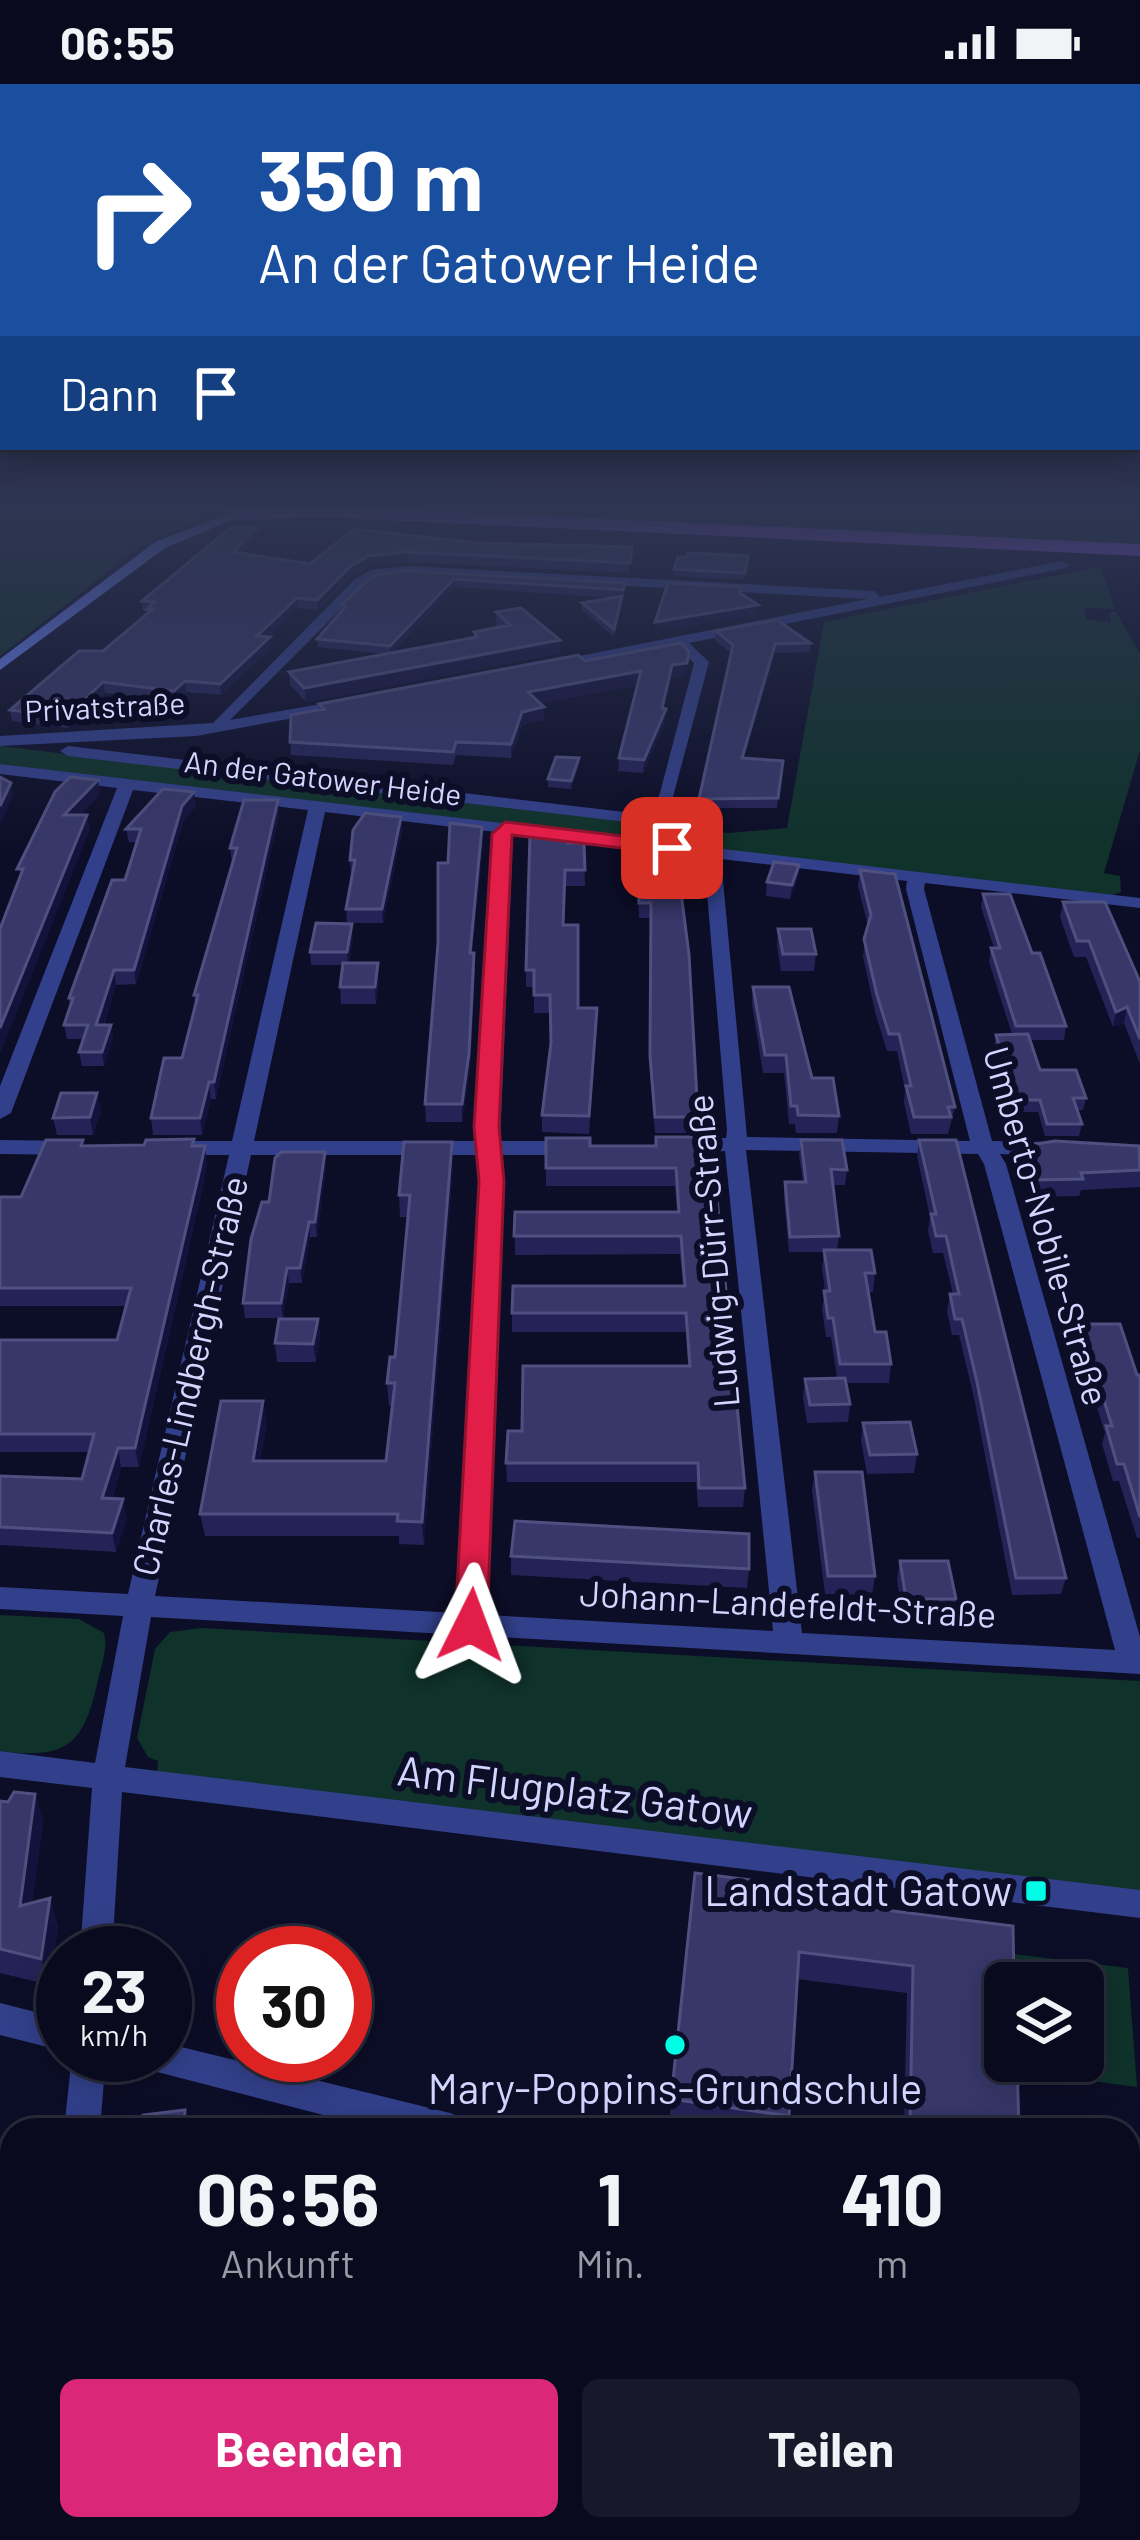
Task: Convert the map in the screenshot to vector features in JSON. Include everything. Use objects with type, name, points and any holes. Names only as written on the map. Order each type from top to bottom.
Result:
[{"type":"main road","points":[[0,666],[56,624]]},
{"type":"street","points":[[222,728],[220,721],[318,624]]},
{"type":"street","points":[[529,670],[774,624]]},
{"type":"street","points":[[0,741],[644,819],[662,808],[668,793],[702,662],[680,642]]},
{"type":"street","name":"Privatstraße","points":[[0,741],[132,737],[222,728],[362,701]]},
{"type":"street","name":"An der Gatower Heide","points":[[0,769],[1140,903]]},
{"type":"street","points":[[0,1113],[122,792],[130,783]]},
{"type":"street","name":"Charles-Lindbergh-Straße","points":[[98,1926],[108,1777],[139,1606],[318,805]]},
{"type":"street","points":[[471,1625],[505,828]]},
{"type":"street","name":"Ludwig-Dürr-Straße","points":[[714,853],[711,862],[738,1130],[735,1147],[789,1643]]},
{"type":"street","name":"Umberto-Nobile-Straße","points":[[917,877],[915,889],[982,1144],[995,1163],[1136,1663]]},
{"type":"street","points":[[146,1148],[489,1144],[592,1148]]},
{"type":"street","points":[[664,1148],[982,1144],[1080,1148]]},
{"type":"street","points":[[0,1147],[101,1148]]},
{"type":"street","name":"Johann-Landefeldt-Straße","points":[[0,1598],[1136,1663]]},
{"type":"street","name":"Am Flugplatz Gatow","points":[[0,1764],[1140,1904]]},
{"type":"street","points":[[0,2019],[36,2028]]},
{"type":"street","points":[[192,2066],[401,2118]]},
{"type":"street","points":[[83,2118],[86,2082]]},
{"type":"green space","points":[[0,624],[41,624],[0,656]]},
{"type":"green space","points":[[824,624],[1123,624],[1140,654],[1140,750],[1104,873],[1120,876],[1121,892],[1110,896],[0,764],[0,746],[729,833],[787,828]]},
{"type":"green space","points":[[0,1615],[79,1619],[104,1633],[104,1656],[93,1702],[79,1733],[57,1749],[0,1751]]},
{"type":"green space","points":[[202,1628],[1140,1681],[1140,1891],[157,1772],[158,1761],[148,1757],[137,1738],[155,1649],[170,1632]]},
{"type":"green space","points":[[1006,1953],[1079,1962],[1006,1962]]},
{"type":"green space","points":[[1104,1965],[1128,1968],[1137,2087],[1099,2082],[1104,2082]]},
{"type":"building","points":[[136,624],[270,624],[257,636],[270,637],[220,684],[185,681],[174,691],[103,682],[66,717],[10,710],[79,651],[103,651]]},
{"type":"building","points":[[331,624],[411,624],[390,646],[317,639]]},
{"type":"building","points":[[540,624],[560,640],[304,688],[289,672],[477,637],[474,632]]},
{"type":"building","points":[[782,624],[810,643],[775,644],[742,758],[783,761],[778,798],[699,799],[733,645],[716,631]]},
{"type":"building","points":[[681,643],[689,652],[687,663],[672,665],[662,708],[666,709],[644,760],[619,758],[641,671],[528,692],[544,707],[522,712],[511,744],[456,742],[453,752],[290,742],[291,715],[324,709],[319,704],[578,655],[585,661]]},
{"type":"building","points":[[556,757],[579,758],[571,781],[548,779]]},
{"type":"building","points":[[0,777],[11,783],[0,806]]},
{"type":"building","points":[[70,777],[98,780],[64,815],[87,815],[0,1028],[0,929],[23,869],[17,869],[55,792]]},
{"type":"building","points":[[163,789],[194,792],[182,806],[134,970],[114,970],[96,1025],[111,1025],[102,1052],[79,1052],[88,1025],[64,1025],[73,998],[69,998],[112,880],[125,880],[141,829],[126,829]]},
{"type":"building","points":[[244,800],[278,800],[214,1082],[209,1082],[200,1118],[151,1118],[164,1058],[182,1058],[198,995],[194,995],[237,848],[230,848]]},
{"type":"building","points":[[365,813],[401,817],[382,909],[346,909],[355,860],[350,860],[353,830]]},
{"type":"building","points":[[450,823],[482,827],[470,953],[474,953],[469,1053],[462,1104],[425,1104],[438,943],[438,863],[448,863]]},
{"type":"building","points":[[530,834],[568,834],[568,843],[584,843],[585,870],[565,870],[563,925],[578,925],[578,1008],[597,1008],[589,1116],[542,1115],[551,1043],[550,995],[534,995],[534,970],[526,970]]},
{"type":"building","points":[[637,853],[676,853],[689,955],[698,1117],[655,1117],[650,1056],[651,903],[639,903]]},
{"type":"building","points":[[774,862],[799,865],[792,885],[767,882]]},
{"type":"building","points":[[860,870],[895,874],[955,1107],[948,1107],[951,1117],[914,1117],[899,1034],[889,1034],[864,939],[871,915]]},
{"type":"building","points":[[983,894],[1010,894],[1032,953],[1040,953],[1066,1026],[1016,1026],[991,948],[1000,948]]},
{"type":"building","points":[[1063,902],[1105,902],[1140,982],[1140,1039],[1127,1007],[1116,1012],[1089,941],[1077,941]]},
{"type":"building","points":[[316,923],[352,924],[347,952],[310,952]]},
{"type":"building","points":[[778,929],[811,929],[816,954],[783,954]]},
{"type":"building","points":[[343,963],[378,963],[375,987],[340,987]]},
{"type":"building","points":[[753,987],[789,987],[812,1078],[833,1078],[839,1116],[798,1115],[797,1106],[791,1106],[786,1055],[765,1055]]},
{"type":"building","points":[[1028,1034],[1040,1070],[1076,1070],[1086,1098],[1073,1098],[1082,1124],[1047,1124],[1040,1100],[1015,1100],[996,1035]]},
{"type":"building","points":[[61,1093],[97,1093],[90,1117],[53,1118]]},
{"type":"building","points":[[656,1137],[699,1137],[700,1146],[712,1146],[745,1488],[699,1488],[698,1463],[506,1463],[508,1431],[522,1431],[523,1366],[690,1366],[686,1313],[512,1313],[513,1286],[685,1286],[681,1236],[514,1236],[515,1212],[679,1212],[676,1168],[546,1168],[546,1138],[590,1138],[590,1146],[656,1146]]},
{"type":"building","points":[[194,1139],[192,1146],[205,1146],[135,1448],[118,1448],[102,1498],[123,1499],[112,1533],[0,1527],[0,1476],[82,1479],[94,1434],[0,1434],[0,1340],[117,1340],[131,1288],[0,1288],[0,1197],[21,1197],[46,1140],[83,1140],[81,1146]]},
{"type":"building","points":[[801,1140],[842,1140],[847,1170],[831,1169],[839,1236],[790,1237],[785,1182],[806,1182]]},
{"type":"building","points":[[919,1140],[956,1140],[1066,1578],[1016,1578],[977,1382],[962,1319],[955,1319],[950,1294],[959,1294],[946,1236],[936,1236],[931,1214],[936,1214]]},
{"type":"building","points":[[1055,1141],[1139,1146],[1140,1170],[1081,1173],[1083,1179],[1034,1180],[1024,1146]]},
{"type":"building","points":[[404,1142],[452,1142],[422,1522],[397,1521],[398,1514],[200,1514],[221,1401],[263,1401],[253,1461],[386,1461],[395,1383],[387,1383],[390,1357],[395,1357],[410,1195],[399,1195]]},
{"type":"building","points":[[281,1152],[325,1152],[315,1222],[309,1222],[300,1268],[287,1268],[281,1303],[243,1303],[251,1239],[262,1202],[269,1202],[275,1158]]},
{"type":"building","points":[[824,1250],[871,1250],[875,1273],[865,1273],[875,1332],[886,1332],[891,1364],[840,1364],[824,1291],[830,1291]]},
{"type":"building","points":[[279,1319],[318,1319],[313,1344],[275,1343]]},
{"type":"building","points":[[1080,1324],[1120,1324],[1140,1375],[1140,1517],[1124,1464],[1117,1464],[1106,1426],[1112,1426]]},
{"type":"building","points":[[845,1378],[850,1404],[810,1405],[805,1379]]},
{"type":"building","points":[[910,1422],[917,1454],[870,1455],[863,1423]]},
{"type":"building","points":[[815,1472],[862,1472],[875,1576],[828,1576]]},
{"type":"building","points":[[515,1521],[749,1534],[749,1569],[511,1556]]},
{"type":"building","points":[[900,1561],[948,1561],[956,1599],[906,1599]]},
{"type":"building","points":[[14,1792],[35,1794],[20,1906],[50,1898],[46,1926],[36,1926],[36,1958],[0,1949],[0,1801],[8,1802]]},
{"type":"building","points":[[695,1873],[759,1881],[758,1894],[1013,1926],[1014,1962],[984,1962],[984,2082],[1018,2082],[1019,2118],[910,2118],[913,1966],[799,1952],[789,2116],[671,2099]]},
{"type":"building","points":[[185,2110],[185,2118],[143,2115]]},
{"type":"place","name":"Landstadt Gatow","points":[[1036,1891]]},
{"type":"place","name":"Mary-Poppins-Grundschule","points":[[675,2045]]},
{"type":"route","points":[[471,1625],[502,834],[505,828],[672,848]]}]
